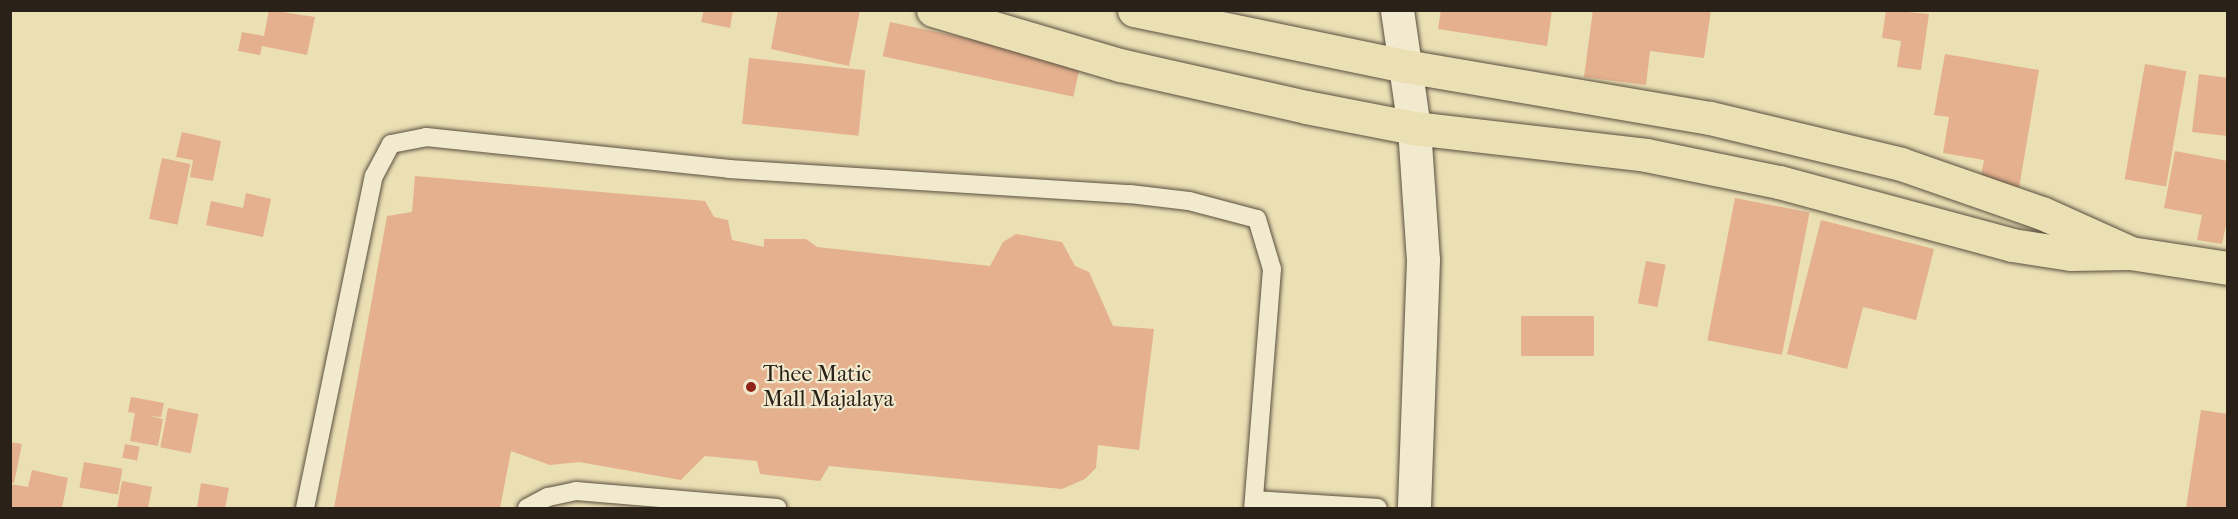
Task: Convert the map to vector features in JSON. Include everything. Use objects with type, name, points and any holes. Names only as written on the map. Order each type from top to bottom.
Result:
[{"type":"main road","points":[[933,10],[1120,65],[1414,128],[1646,155],[1779,182],[2012,245],[2070,254],[2130,253],[2228,268]]},
{"type":"main road","points":[[1134,10],[1405,66],[1710,118],[1901,164],[2042,213],[2130,253]]},
{"type":"main road","points":[[1397,10],[1414,128],[1423,260],[1414,508]]},
{"type":"lane","points":[[305,508],[374,176],[391,144],[426,137],[729,169],[1130,194],[1189,201],[1257,219],[1272,269],[1254,504],[1378,508]]},
{"type":"lane","points":[[527,508],[548,497],[576,491],[777,508]]},
{"type":"building","points":[[269,10],[315,17],[307,55],[262,46],[260,55],[238,51],[242,32],[264,36]]},
{"type":"building","points":[[704,10],[733,10],[730,28],[701,22]]},
{"type":"building","points":[[778,10],[860,10],[849,66],[771,49]]},
{"type":"building","points":[[1441,10],[1552,10],[1547,46],[1438,29]]},
{"type":"building","points":[[1593,10],[1711,10],[1704,58],[1650,51],[1646,85],[1584,77]]},
{"type":"building","points":[[1886,10],[1929,14],[1921,70],[1897,67],[1901,41],[1882,38]]},
{"type":"building","points":[[890,22],[1081,63],[1073,97],[883,56]]},
{"type":"building","points":[[1945,54],[2039,70],[2019,188],[1980,182],[1984,160],[1943,153],[1949,117],[1934,115]]},
{"type":"building","points":[[749,58],[865,70],[858,136],[742,124]]},
{"type":"building","points":[[2145,64],[2186,71],[2166,187],[2125,179]]},
{"type":"building","points":[[2199,74],[2228,78],[2228,136],[2192,132]]},
{"type":"building","points":[[182,132],[221,141],[213,181],[190,177],[193,160],[176,157]]},
{"type":"building","points":[[2175,151],[2228,161],[2228,216],[2222,244],[2197,240],[2202,215],[2164,208]]},
{"type":"building","points":[[162,158],[190,164],[177,225],[149,219]]},
{"type":"building","name":"Thee Matic Mall Majalaya","points":[[415,176],[705,201],[714,217],[728,220],[732,240],[764,247],[764,239],[806,239],[817,247],[990,266],[1003,242],[1016,234],[1062,242],[1075,266],[1089,272],[1113,326],[1154,329],[1139,450],[1098,445],[1096,468],[1085,479],[1062,489],[829,466],[820,481],[760,474],[757,461],[705,456],[681,480],[579,462],[550,465],[511,451],[500,508],[334,508],[387,216],[412,212]]},
{"type":"building","points":[[246,193],[271,199],[263,237],[206,225],[211,201],[243,208]]},
{"type":"building","points":[[1735,198],[1810,213],[1782,355],[1707,340]]},
{"type":"building","points":[[1821,220],[1934,249],[1916,320],[1863,307],[1847,369],[1787,354]]},
{"type":"building","points":[[1646,261],[1666,265],[1657,307],[1638,303]]},
{"type":"building","points":[[1521,316],[1594,316],[1594,356],[1521,356]]},
{"type":"building","points":[[131,397],[164,403],[161,417],[149,416],[163,419],[158,446],[130,441],[135,413],[128,412]]},
{"type":"building","points":[[168,408],[198,414],[191,453],[160,447]]},
{"type":"building","points":[[2201,410],[2228,414],[2228,508],[2186,508]]},
{"type":"building","points":[[10,442],[22,444],[14,483],[10,482]]},
{"type":"building","points":[[125,444],[140,447],[137,461],[122,458]]},
{"type":"building","points":[[84,462],[122,469],[118,494],[79,488]]},
{"type":"building","points":[[32,470],[68,478],[62,508],[10,508],[10,484],[28,487]]},
{"type":"building","points":[[122,481],[152,487],[148,508],[117,508]]},
{"type":"building","points":[[201,483],[229,488],[225,508],[197,508]]},
{"type":"place","name":"Thee Matic Mall Majalaya","points":[[751,387]]}]
